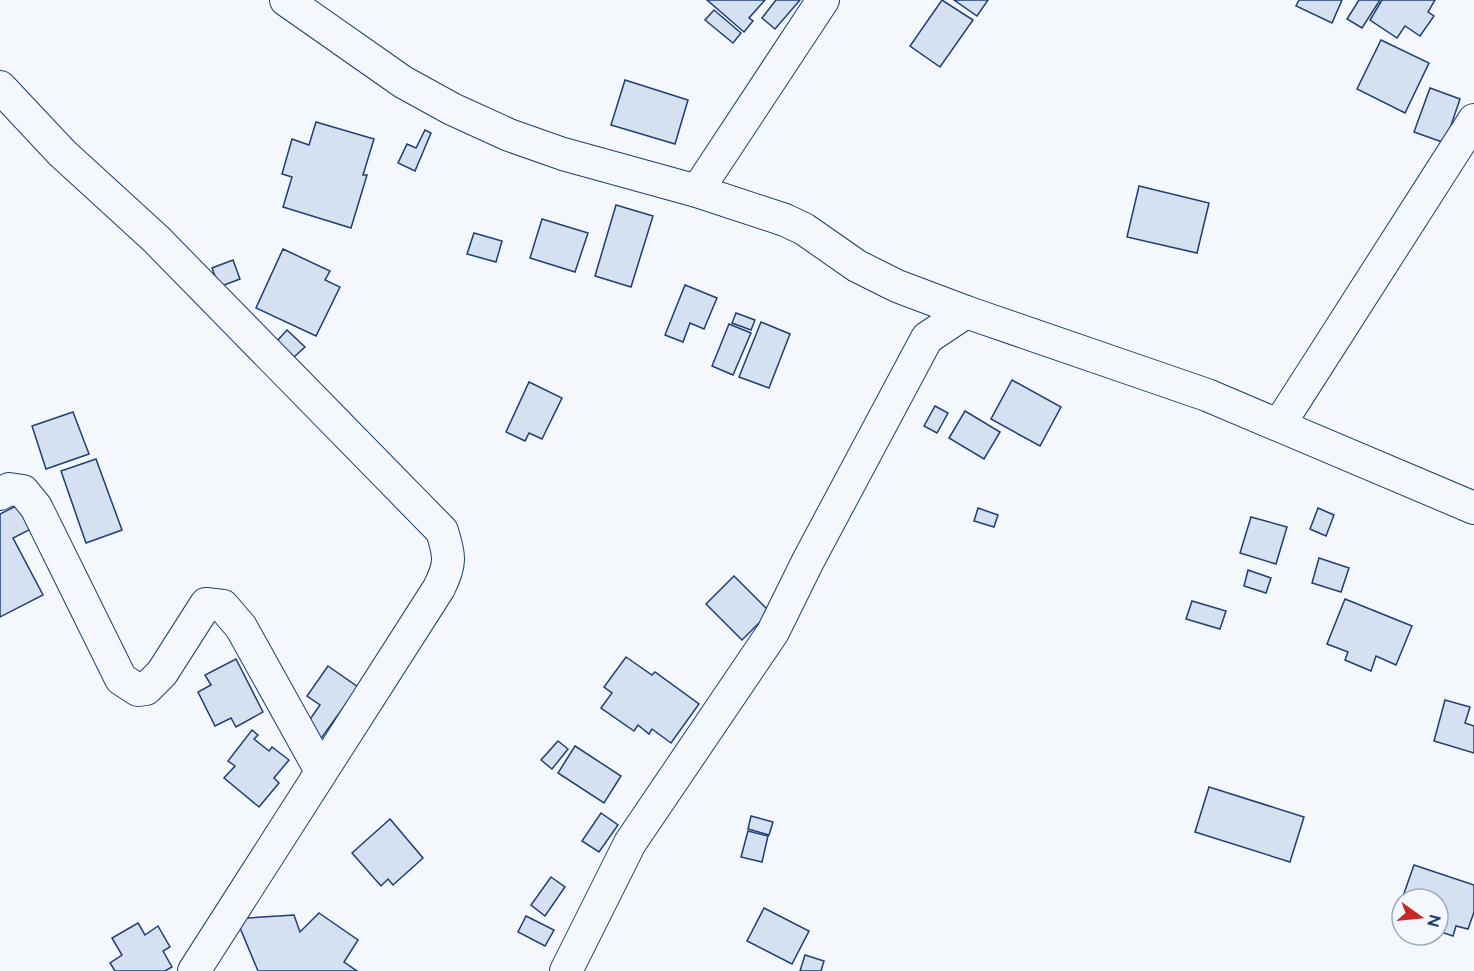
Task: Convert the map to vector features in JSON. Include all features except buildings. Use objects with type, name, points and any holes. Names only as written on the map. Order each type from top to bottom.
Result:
[{"type":"street","points":[[286,0],[403,82],[452,109],[509,135],[563,154],[697,191],[785,220],[804,229],[857,266],[897,286],[1207,395],[1474,507]]},
{"type":"street","points":[[697,191],[823,0]]},
{"type":"street","points":[[0,87],[62,153],[156,239],[442,531],[449,553],[448,571],[439,588],[194,971]]},
{"type":"street","points":[[1279,425],[1474,120]]},
{"type":"street","points":[[566,971],[630,843],[773,632],[808,561],[927,338],[966,312]]},
{"type":"street","points":[[0,494],[9,489],[23,491],[36,507],[121,679],[138,690],[146,689],[162,673],[207,604],[223,606],[241,627],[321,771]]}]
